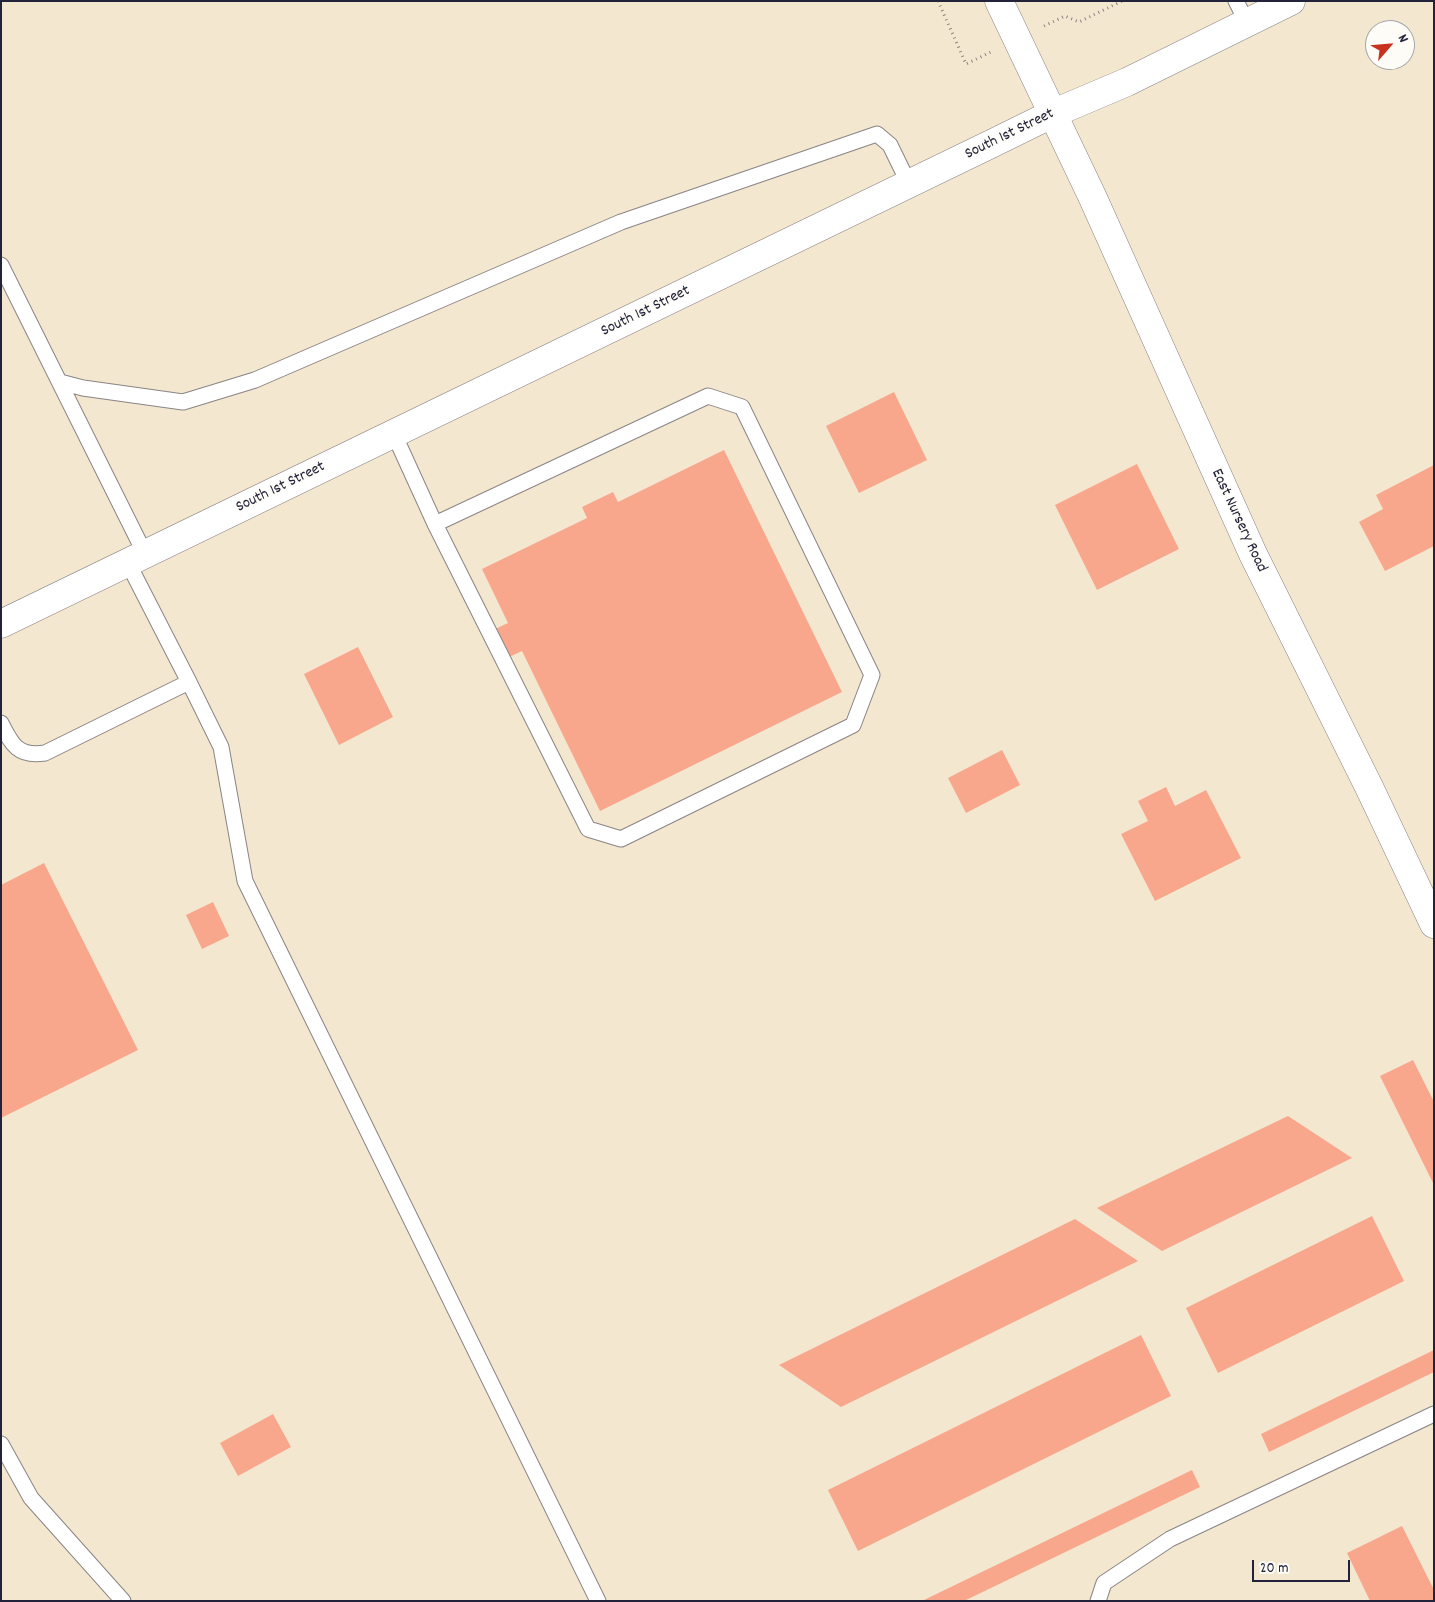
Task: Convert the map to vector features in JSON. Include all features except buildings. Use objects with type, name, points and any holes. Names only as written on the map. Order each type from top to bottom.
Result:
[{"type":"main road","name":"East Nursery Road","points":[[1000,1],[1054,114],[1253,554],[1370,789],[1434,924]]},
{"type":"main road","name":"South 1st Street","points":[[1,624],[1054,114],[1127,82],[1242,12],[1291,1]]},
{"type":"lane","points":[[60,382],[83,388],[183,402],[256,380],[621,222],[877,134],[890,145],[909,184]]},
{"type":"lane","points":[[1,265],[60,382],[190,682],[221,747],[245,881],[598,1601]]},
{"type":"lane","points":[[394,434],[435,524],[588,829],[620,839],[853,725],[872,675],[742,407],[708,396],[435,524]]},
{"type":"lane","points":[[1,723],[7,735],[18,749],[30,755],[45,753],[190,682]]},
{"type":"lane","points":[[1098,1601],[1104,1583],[1170,1538],[1434,1414]]},
{"type":"lane","points":[[1,1444],[31,1498],[123,1601]]},
{"type":"path","points":[[938,1],[966,64],[973,60]]},
{"type":"path","points":[[1057,20],[1065,16],[1078,22],[1122,1]]}]
